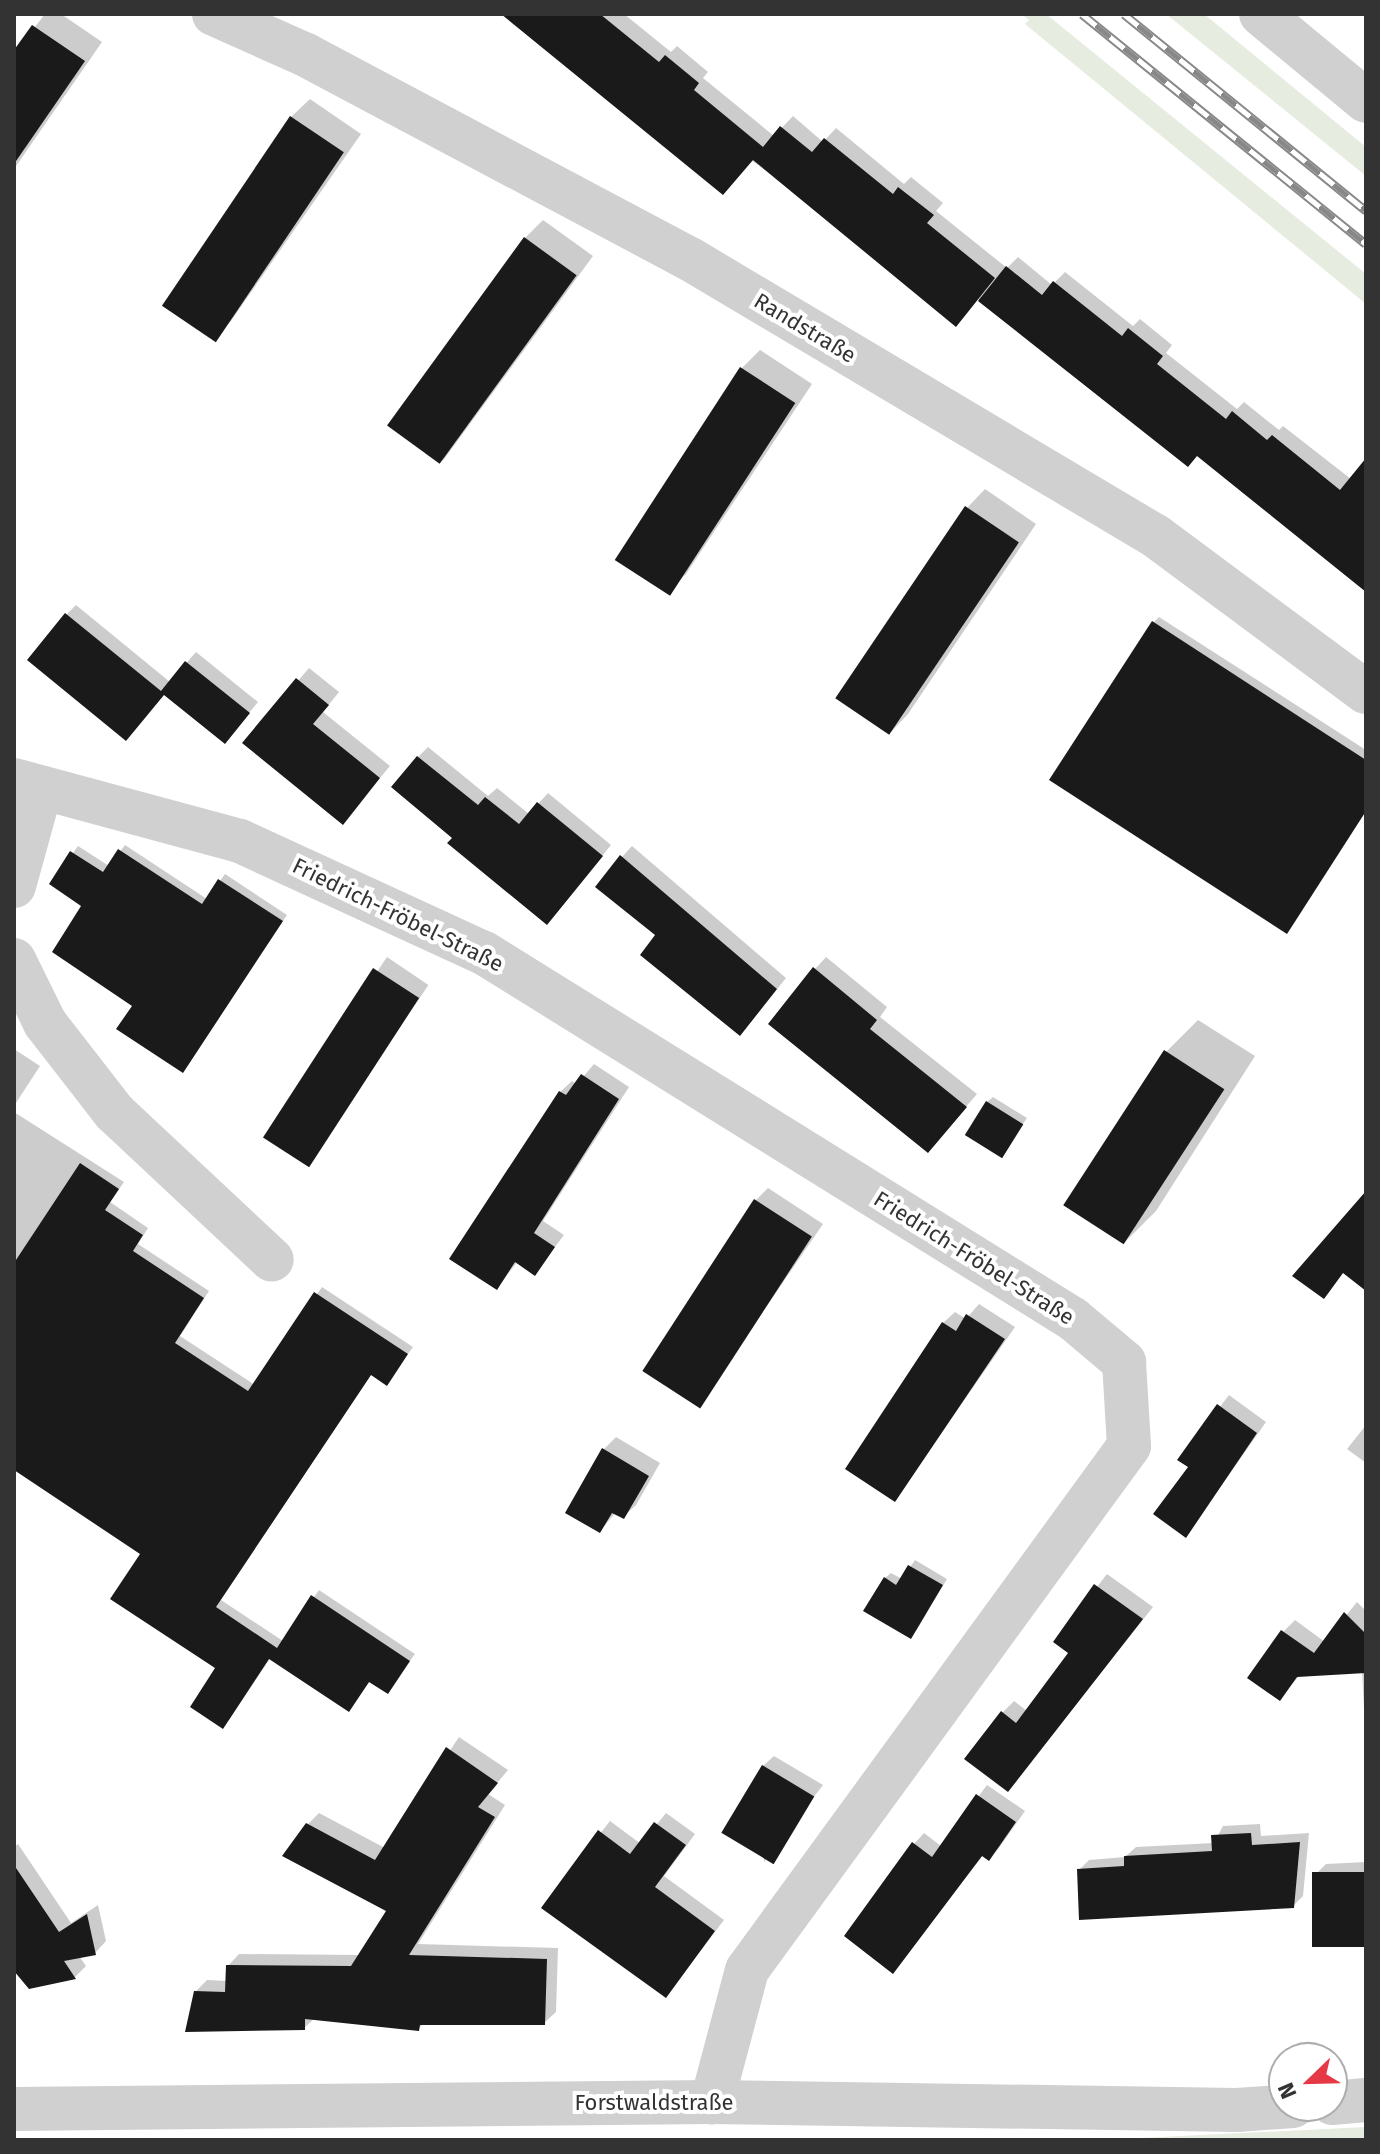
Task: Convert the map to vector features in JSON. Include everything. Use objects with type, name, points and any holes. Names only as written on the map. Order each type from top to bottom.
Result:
[{"type":"street","name":"Randstraße","points":[[214,14],[306,55],[702,267],[1157,537],[1366,692]]},
{"type":"street","points":[[1261,14],[1366,101]]},
{"type":"street","name":"Friedrich-Fröbel-Straße","points":[[14,886],[28,784],[240,841],[484,953],[1073,1319],[1124,1362],[1129,1446],[747,1970],[712,2102]]},
{"type":"street","points":[[14,960],[45,1023],[114,1112],[272,1260]]},
{"type":"street","name":"Forstwaldstraße","points":[[14,2109],[712,2102],[1237,2110],[1268,2108]]},
{"type":"shaded area","points":[[1021,14],[1046,14],[1366,274],[1366,304],[1025,24],[1029,20]]},
{"type":"shaded area","points":[[1166,14],[1204,14],[1366,147],[1366,176]]},
{"type":"shaded area","points":[[1366,2127],[1366,2140],[1100,2140]]},
{"type":"building","points":[[501,14],[600,14],[659,62],[665,55],[699,83],[694,90],[763,147],[780,126],[812,152],[824,138],[893,194],[898,187],[934,215],[927,223],[995,278],[956,327],[753,160],[723,195]]},
{"type":"building","points":[[32,25],[85,61],[14,164],[14,50]]},
{"type":"building","points":[[290,116],[344,152],[216,342],[162,306]]},
{"type":"building","points":[[524,237],[577,275],[440,464],[387,426]]},
{"type":"building","points":[[1006,266],[1042,295],[1053,281],[1122,336],[1128,328],[1163,356],[1157,364],[1226,419],[1232,411],[1267,440],[1272,435],[1340,490],[1366,458],[1366,592],[1197,456],[1188,467],[978,301]]},
{"type":"building","points":[[740,367],[795,403],[670,596],[615,560]]},
{"type":"building","points":[[965,506],[1019,542],[889,735],[835,698]]},
{"type":"building","points":[[65,613],[161,691],[185,661],[250,713],[225,744],[164,695],[126,741],[27,660]]},
{"type":"building","points":[[1152,621],[1366,760],[1366,811],[1287,934],[1049,780]]},
{"type":"building","points":[[296,678],[329,705],[313,724],[380,778],[343,825],[242,743]]},
{"type":"building","points":[[417,756],[478,805],[485,797],[519,824],[537,802],[603,856],[547,925],[447,843],[452,838],[391,787]]},
{"type":"building","points":[[118,849],[202,904],[218,879],[283,921],[183,1073],[116,1029],[132,1006],[52,952],[81,906],[49,884],[70,851],[103,872]]},
{"type":"building","points":[[620,855],[777,989],[740,1036],[640,955],[655,935],[595,887]]},
{"type":"building","points":[[813,967],[877,1020],[870,1029],[967,1107],[928,1153],[768,1024]]},
{"type":"building","points":[[373,968],[419,998],[309,1167],[263,1137]]},
{"type":"building","points":[[1164,1050],[1224,1089],[1124,1244],[1063,1205]]},
{"type":"building","points":[[581,1074],[619,1099],[534,1233],[555,1247],[535,1276],[515,1262],[497,1290],[449,1259],[559,1091],[566,1095]]},
{"type":"building","points":[[986,1101],[1023,1124],[1002,1158],[965,1135]]},
{"type":"building","points":[[80,1163],[119,1189],[105,1210],[143,1235],[133,1251],[204,1298],[175,1343],[248,1391],[314,1292],[408,1354],[387,1386],[371,1375],[216,1607],[277,1648],[311,1595],[410,1661],[388,1694],[369,1682],[349,1712],[269,1659],[223,1729],[190,1707],[215,1668],[110,1599],[140,1554],[14,1470],[14,1263]]},
{"type":"building","points":[[1366,1191],[1366,1291],[1343,1273],[1324,1299],[1292,1276]]},
{"type":"building","points":[[754,1199],[812,1237],[700,1409],[642,1371]]},
{"type":"building","points":[[966,1314],[1005,1339],[895,1502],[845,1469],[942,1322],[956,1331]]},
{"type":"building","points":[[1217,1404],[1257,1433],[1186,1538],[1153,1514],[1188,1467],[1177,1460]]},
{"type":"building","points":[[602,1448],[649,1476],[624,1519],[612,1513],[600,1533],[565,1513]]},
{"type":"building","points":[[908,1565],[943,1585],[911,1639],[863,1611],[884,1577],[896,1585]]},
{"type":"building","points":[[1094,1584],[1143,1619],[1008,1792],[964,1759],[1001,1711],[1016,1723],[1068,1653],[1053,1642]]},
{"type":"building","points":[[1344,1612],[1366,1634],[1366,1673],[1297,1677],[1280,1701],[1247,1678],[1281,1630],[1314,1653]]},
{"type":"building","points":[[446,1747],[498,1783],[478,1807],[495,1817],[409,1955],[547,1959],[545,2025],[420,2025],[419,2031],[305,2019],[305,2030],[185,2032],[194,1991],[225,1992],[226,1965],[351,1966],[386,1911],[282,1856],[306,1823],[375,1860]]},
{"type":"building","points":[[762,1765],[814,1796],[774,1864],[721,1833]]},
{"type":"building","points":[[976,1794],[1016,1822],[989,1861],[982,1856],[893,1974],[844,1936],[912,1842],[932,1857]]},
{"type":"building","points":[[654,1822],[686,1845],[655,1887],[715,1931],[666,1998],[541,1908],[598,1830],[630,1854]]},
{"type":"building","points":[[1251,1833],[1252,1845],[1300,1842],[1294,1908],[1079,1920],[1077,1869],[1124,1866],[1124,1856],[1212,1851],[1211,1835]]},
{"type":"building","points":[[14,1865],[59,1932],[87,1914],[96,1955],[64,1961],[76,1979],[29,1989],[14,1971]]},
{"type":"building","points":[[1312,1872],[1366,1872],[1366,1947],[1312,1947]]},
{"type":"railway","points":[[1082,14],[1366,244]]},
{"type":"railway","points":[[1124,14],[1366,211]]}]
